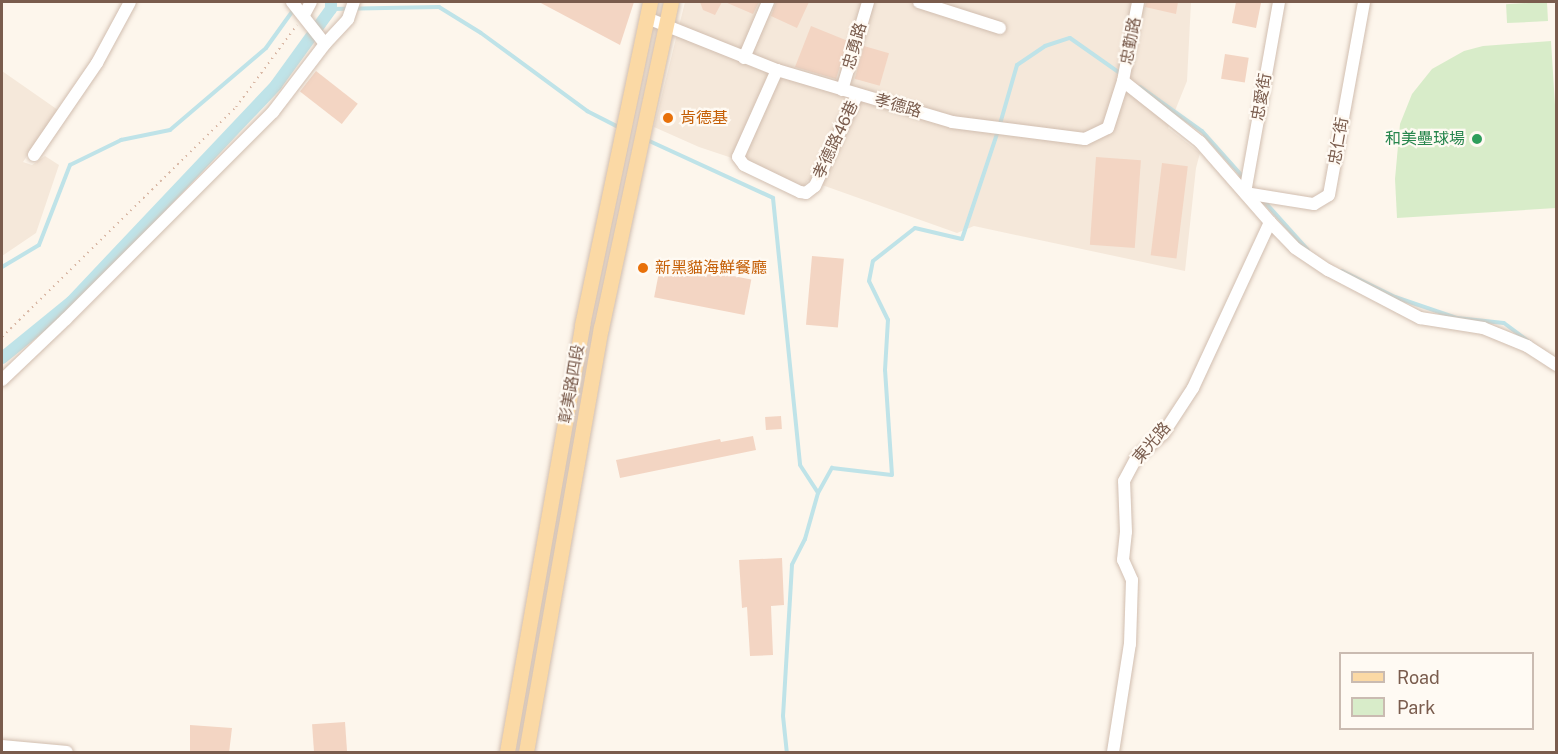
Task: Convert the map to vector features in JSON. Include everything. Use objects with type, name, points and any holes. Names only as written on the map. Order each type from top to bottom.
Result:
[{"type":"main road","name":"彰美路四段","points":[[507,753],[582,325],[650,2]]},
{"type":"main road","name":"彰美路四段","points":[[526,753],[601,328],[671,2]]},
{"type":"main road","points":[[582,325],[601,328]]},
{"type":"main road","points":[[540,561],[561,561]]},
{"type":"street","points":[[34,155],[97,63],[130,2]]},
{"type":"street","points":[[311,2],[301,12],[323,41]]},
{"type":"street","points":[[744,58],[768,2]]},
{"type":"street","name":"忠勇路","points":[[842,90],[868,2]]},
{"type":"street","points":[[919,2],[1000,28]]},
{"type":"street","name":"忠勤路","points":[[1123,81],[1138,2]]},
{"type":"street","name":"忠愛街","points":[[1245,193],[1279,2]]},
{"type":"street","name":"忠仁街","points":[[1245,193],[1314,204],[1329,195],[1364,2]]},
{"type":"street","points":[[2,380],[75,311],[273,112],[323,41],[348,19],[353,6]]},
{"type":"street","name":"孝德路","points":[[647,18],[667,24],[777,70],[952,122],[1085,139],[1108,128],[1123,81]]},
{"type":"street","name":"孝德路46巷","points":[[777,70],[738,157],[744,165],[800,192],[809,192],[815,186],[857,94]]},
{"type":"street","points":[[1123,81],[1200,142],[1295,248],[1328,270],[1420,318],[1483,328],[1527,346],[1557,365]]},
{"type":"street","name":"東光路","points":[[1113,753],[1130,644],[1132,580],[1123,560],[1126,532],[1124,482],[1136,458],[1163,434],[1193,388],[1270,222]]},
{"type":"street","points":[[2,746],[67,753]]},
{"type":"path","points":[[2,337],[237,108],[301,12]]},
{"type":"shaded area","points":[[685,2],[1191,2],[1187,81],[1168,128],[1200,153],[1196,168],[1185,271],[974,226],[957,233],[808,180],[801,191],[759,167],[699,147],[654,127]]},
{"type":"shaded area","points":[[2,71],[58,110],[23,162],[32,165],[45,156],[59,165],[36,233],[2,256]]},
{"type":"green space","points":[[1547,2],[1548,21],[1507,23],[1506,4]]},
{"type":"green space","name":"和美壘球場","points":[[1551,41],[1556,121],[1556,208],[1397,218],[1395,179],[1400,124],[1412,94],[1432,69],[1464,51],[1483,46]]},
{"type":"building","points":[[539,2],[634,2],[620,45]]},
{"type":"building","points":[[700,2],[722,2],[715,15],[703,10]]},
{"type":"building","points":[[725,2],[759,2],[753,14]]},
{"type":"building","points":[[776,2],[809,2],[797,28],[771,16]]},
{"type":"building","points":[[1146,2],[1178,2],[1176,14],[1145,7]]},
{"type":"building","points":[[1236,2],[1261,3],[1256,28],[1232,23]]},
{"type":"building","points":[[811,26],[848,41],[836,79],[795,67]]},
{"type":"building","points":[[864,46],[889,53],[880,86],[855,79]]},
{"type":"building","points":[[1225,54],[1249,58],[1245,82],[1221,79]]},
{"type":"building","points":[[316,71],[358,104],[342,124],[300,91]]},
{"type":"building","points":[[1096,157],[1141,160],[1135,248],[1090,245]]},
{"type":"building","points":[[1162,163],[1188,166],[1176,258],[1151,255]]},
{"type":"building","points":[[812,256],[844,259],[838,328],[806,325]]},
{"type":"building","points":[[661,262],[751,280],[744,315],[654,297]]},
{"type":"building","points":[[781,416],[782,429],[766,430],[765,417]]},
{"type":"building","points":[[753,436],[756,450],[620,478],[616,460],[720,439],[721,442]]},
{"type":"building","points":[[782,558],[784,605],[771,606],[773,655],[750,656],[747,607],[742,608],[739,560]]},
{"type":"building","points":[[345,722],[347,752],[314,752],[312,724]]},
{"type":"building","points":[[190,725],[232,728],[229,753],[190,753]]},
{"type":"waterway","points":[[2,358],[71,302],[276,85],[331,9],[331,2]]},
{"type":"waterway","points":[[331,9],[439,7],[481,33],[587,111],[619,127]]},
{"type":"waterway","points":[[2,267],[39,245],[70,165],[121,140],[170,130],[266,48],[294,9]]},
{"type":"waterway","points":[[1000,124],[1017,65],[1045,46],[1070,38],[1121,74]]},
{"type":"waterway","points":[[1140,87],[1202,131],[1244,178]]},
{"type":"waterway","points":[[818,493],[832,468],[892,475],[885,370],[888,320],[869,281],[873,261],[915,228],[962,239],[998,131]]},
{"type":"waterway","points":[[645,139],[773,198],[800,465],[818,493],[805,539],[792,565],[783,716],[787,752]]},
{"type":"waterway","points":[[1263,200],[1308,250]]},
{"type":"waterway","points":[[1342,271],[1395,297],[1457,318],[1504,323],[1531,343]]},
{"type":"place","name":"肯德基","points":[[668,118]]},
{"type":"place","name":"和美壘球場","points":[[1477,139]]},
{"type":"place","name":"新黑貓海鮮餐廳","points":[[643,268]]}]
